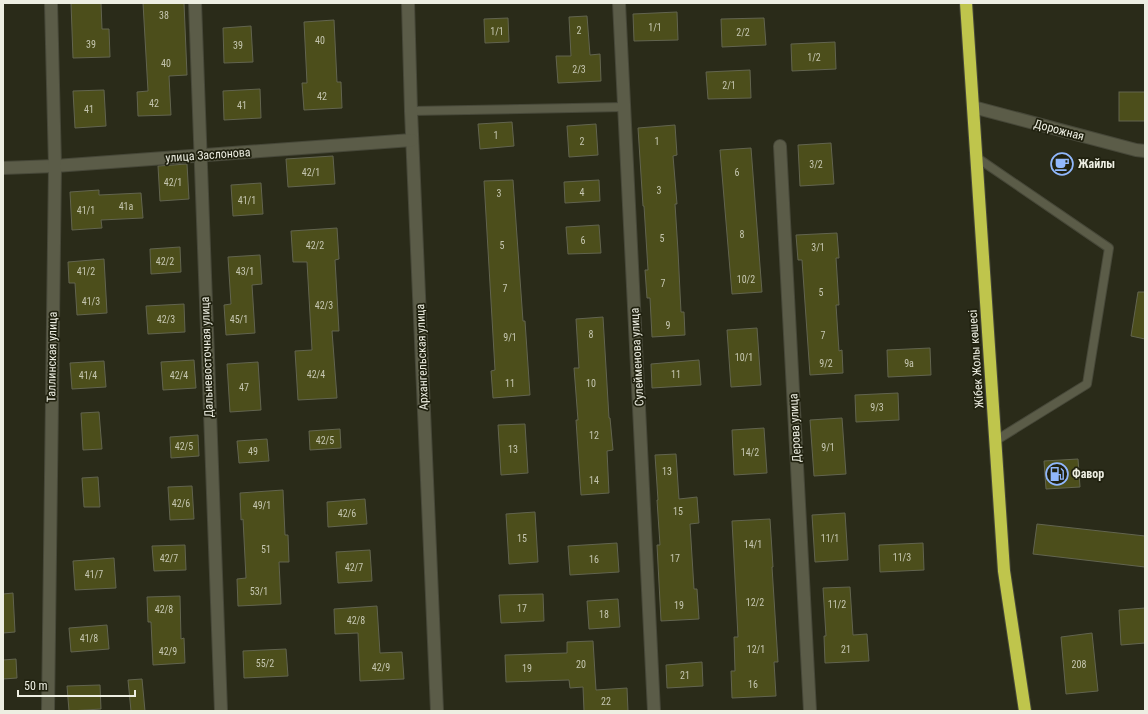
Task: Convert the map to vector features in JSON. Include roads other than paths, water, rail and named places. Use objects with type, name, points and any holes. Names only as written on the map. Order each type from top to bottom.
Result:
[{"type":"highway","name":"Жібек Жолы көшесі","points":[[966,3],[1004,571],[1025,711]]},
{"type":"street","name":"Таллинская улица","points":[[48,711],[55,166],[51,3]]},
{"type":"street","name":"Дальневосточная улица","points":[[195,3],[221,711]]},
{"type":"street","name":"Архангельская улица","points":[[408,3],[412,140],[437,711]]},
{"type":"street","name":"Сулейменова улица","points":[[619,3],[654,711]]},
{"type":"street","name":"Дорожная","points":[[973,107],[1136,150],[1145,151]]},
{"type":"street","name":"улица Заслонова","points":[[3,168],[55,166],[412,140]]},
{"type":"street","name":"Дерова улица","points":[[780,146],[810,711]]},
{"type":"lane","points":[[411,111],[624,107]]},
{"type":"lane","points":[[976,157],[1109,248],[1087,384],[995,441]]},
{"type":"place","name":"Жайлы","points":[[1062,164]]},
{"type":"place","name":"Фавор","points":[[1057,474]]}]
